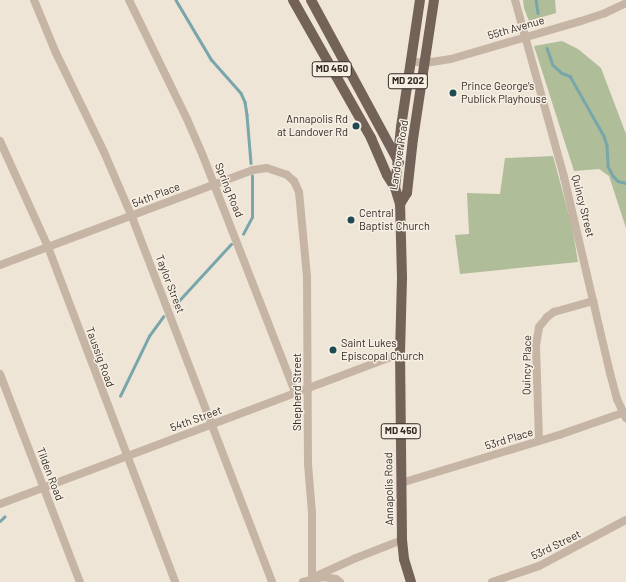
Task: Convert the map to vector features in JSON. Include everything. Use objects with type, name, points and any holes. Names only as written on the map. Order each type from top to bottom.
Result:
[{"type":"main road","name":"MD 450","points":[[293,0],[372,138],[386,175],[395,188]]},
{"type":"main road","name":"MD 450","points":[[312,0],[399,163],[409,176]]},
{"type":"main road","name":"Landover Road","points":[[400,204],[395,188],[410,61],[420,0]]},
{"type":"main road","name":"Landover Road","points":[[400,204],[407,193],[434,0]]},
{"type":"main road","points":[[383,132],[394,131],[402,127]]},
{"type":"main road","name":"Annapolis Road","points":[[400,204],[402,278],[400,354],[402,403],[402,540],[404,559],[411,582]]},
{"type":"street","name":"Taylor Street","points":[[34,0],[56,53],[104,152],[132,217],[272,582]]},
{"type":"street","name":"Spring Road","points":[[128,0],[187,119],[215,184],[296,394]]},
{"type":"street","name":"Quincy Street","points":[[515,0],[564,177],[610,373],[624,415]]},
{"type":"street","name":"55th Avenue","points":[[410,61],[425,63],[451,59],[605,13],[626,3]]},
{"type":"street","name":"Taussig Road","points":[[0,141],[48,247],[176,582]]},
{"type":"street","name":"54th Place","points":[[0,265],[132,217],[253,170],[267,168],[277,170],[288,175],[294,181],[299,192],[301,207]]},
{"type":"street","name":"Shepherd Street","points":[[301,207],[307,276],[312,578]]},
{"type":"street","name":"Quincy Place","points":[[539,441],[536,346],[539,327],[547,317],[554,312],[593,301]]},
{"type":"street","name":"54th Street","points":[[0,504],[400,354]]},
{"type":"street","name":"Tilden Road","points":[[0,374],[80,582]]},
{"type":"street","name":"53rd Place","points":[[401,483],[624,415]]},
{"type":"street","name":"53rd Street","points":[[492,582],[539,566],[626,520]]},
{"type":"street","points":[[303,582],[356,558],[402,540]]},
{"type":"street","points":[[312,578],[330,577],[340,582]]},
{"type":"green space","points":[[523,0],[555,0],[556,13],[529,21],[524,8]]},
{"type":"green space","points":[[562,41],[578,49],[601,68],[626,134],[626,228],[609,176],[599,169],[574,171],[534,46]]},
{"type":"green space","points":[[553,156],[572,226],[578,262],[460,274],[455,235],[469,234],[467,193],[500,194],[505,158]]},
{"type":"waterway","points":[[176,0],[211,59],[241,93],[245,102],[247,115],[251,163]]},
{"type":"waterway","points":[[536,0],[538,13]]},
{"type":"waterway","points":[[547,48],[553,65],[562,73],[570,76],[604,136],[607,145],[608,166],[613,176],[618,181],[626,183]]},
{"type":"waterway","points":[[243,234],[252,217],[252,176]]},
{"type":"waterway","points":[[174,306],[231,244]]},
{"type":"waterway","points":[[120,396],[149,336],[163,317]]},
{"type":"waterway","points":[[0,521],[4,517]]},
{"type":"place","name":"Prince George's Publick Playhouse","points":[[453,93]]},
{"type":"place","name":"Annapolis Rd at Landover Rd","points":[[356,126]]},
{"type":"place","name":"Central Baptist Church","points":[[351,220]]},
{"type":"place","name":"Saint Lukes Episcopal Church","points":[[333,350]]}]
